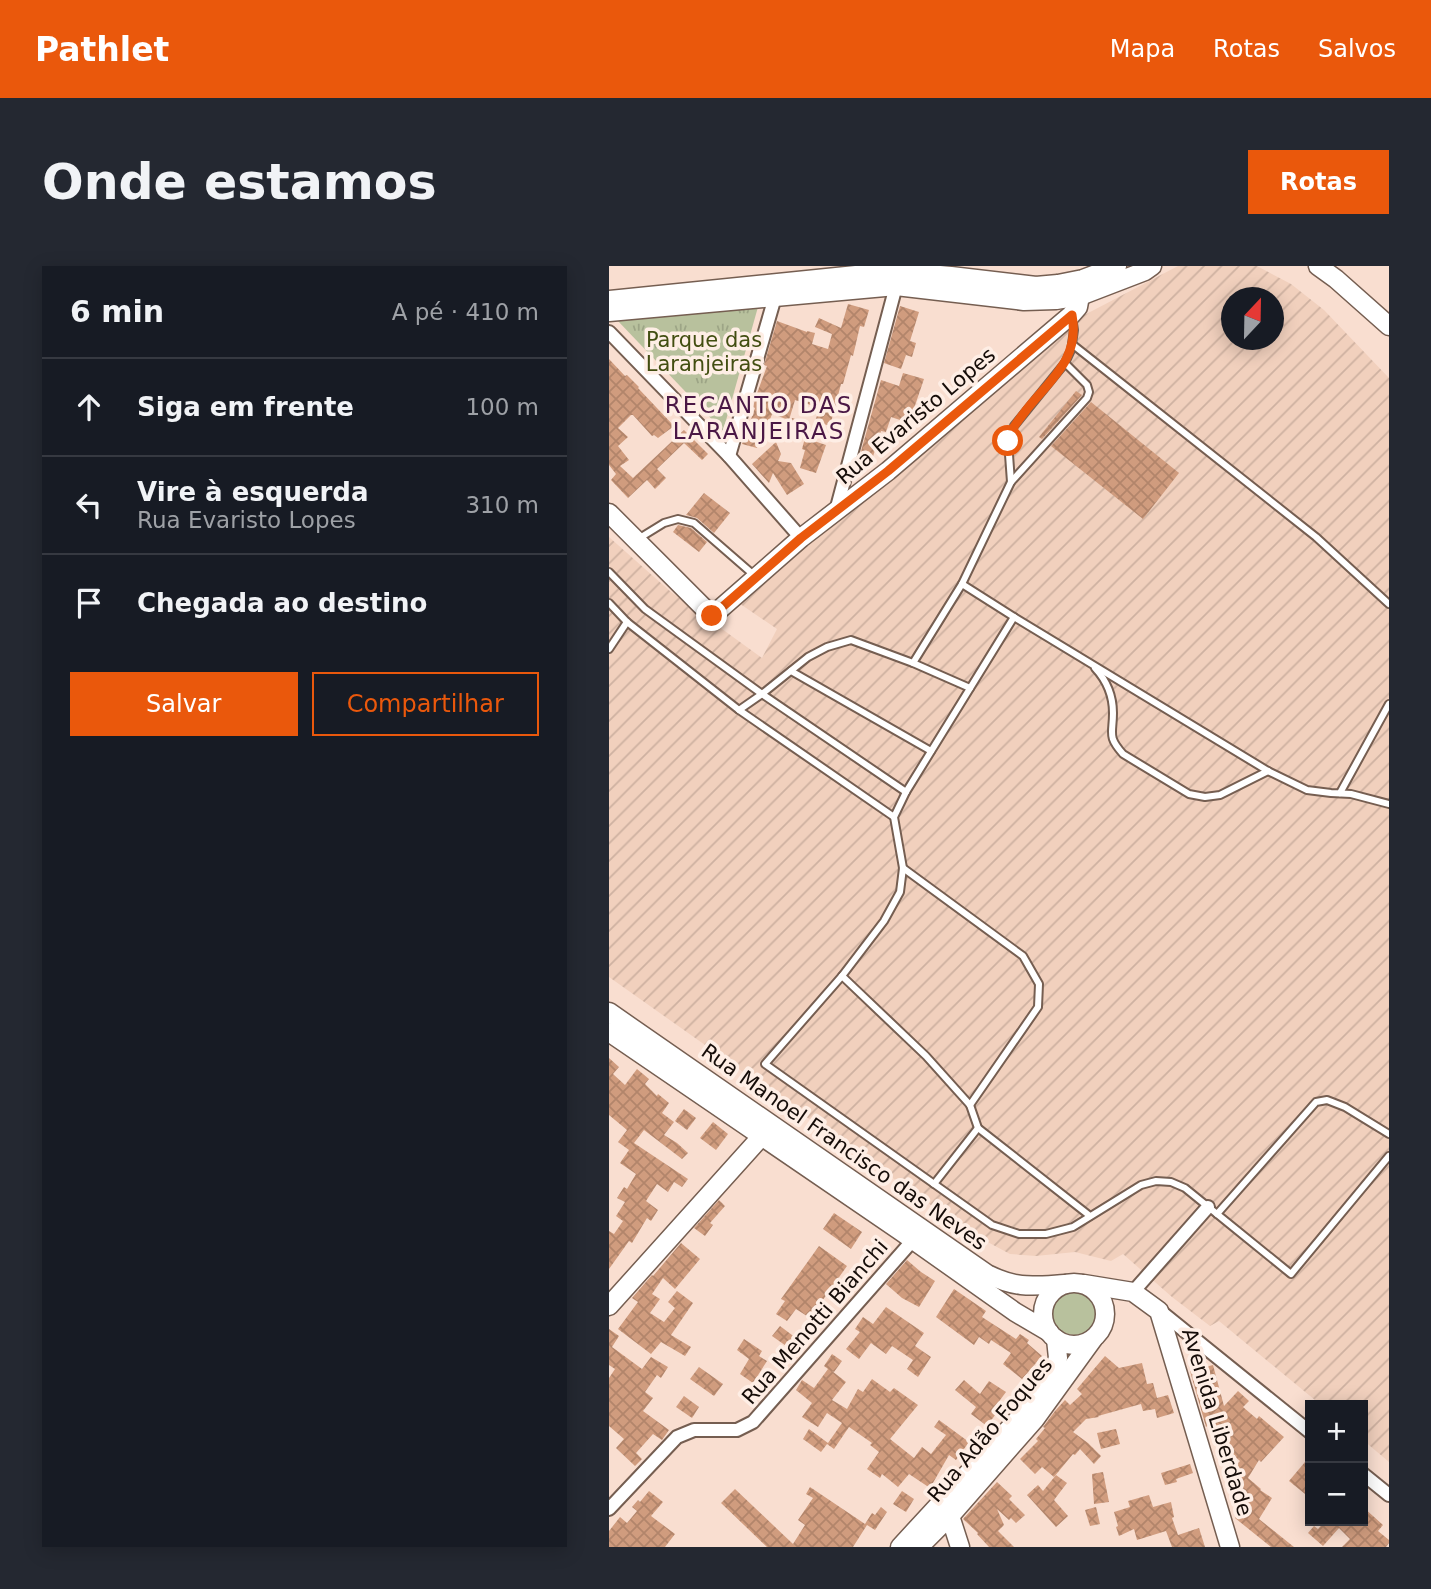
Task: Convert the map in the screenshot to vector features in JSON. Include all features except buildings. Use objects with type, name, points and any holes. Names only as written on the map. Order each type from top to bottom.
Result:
[{"type":"main road","points":[[609,312],[896,286],[1024,301],[1056,300],[1117,266]]},
{"type":"main road","points":[[609,300],[895,271],[951,271],[1035,286],[1058,284],[1081,287],[1145,271],[1152,266]]},
{"type":"main road","points":[[1318,266],[1389,326]]},
{"type":"main road","points":[[1338,266],[1389,312]]},
{"type":"main road","name":"Rua Evaristo Lopes","points":[[636,540],[712,616],[801,538],[888,471],[1072,315],[1077,307],[1081,287]]},
{"type":"main road","points":[[609,513],[636,540]]},
{"type":"main road","name":"Rua Manoel Francisco das Neves","points":[[609,1012],[987,1274],[1006,1283],[1031,1286],[1065,1284]]},
{"type":"main road","name":"Rua Manoel Francisco das Neves","points":[[609,1032],[1052,1335]]},
{"type":"main road","points":[[609,1306],[761,1137]]},
{"type":"main road","points":[[1084,1284],[1100,1296],[1106,1314],[1104,1324],[1096,1336],[1084,1344],[1064,1344],[1052,1335],[1044,1323],[1043,1314],[1049,1295],[1065,1284],[1084,1284],[1133,1292],[1160,1311]]},
{"type":"main road","name":"Rua Adão Foques","points":[[919,1547],[950,1516],[1035,1419],[1096,1336],[1133,1292]]},
{"type":"main road","name":"Avenida Liberdade","points":[[1160,1311],[1230,1547]]},
{"type":"main road","name":"Rua Adão Foques","points":[[900,1547],[1033,1403],[1051,1378],[1058,1358],[1052,1335]]},
{"type":"main road","points":[[950,1516],[960,1547]]},
{"type":"street","points":[[837,511],[896,286]]},
{"type":"street","points":[[729,456],[775,297]]},
{"type":"street","points":[[609,332],[729,456],[801,538]]},
{"type":"street","points":[[1133,1292],[1213,1210]]},
{"type":"street","name":"Rua Menotti Bianchi","points":[[609,1509],[677,1437],[694,1430],[737,1430],[753,1422],[913,1240]]},
{"type":"street","points":[[1160,1311],[1305,1428]]},
{"type":"street","points":[[1368,1478],[1389,1494]]},
{"type":"lane","points":[[1011,482],[1008,441],[1010,433],[1065,363],[1072,344],[1072,315]]},
{"type":"lane","points":[[1072,344],[1316,537],[1389,604]]},
{"type":"lane","points":[[913,663],[962,584],[1011,482],[1087,398],[1087,385],[1065,363]]},
{"type":"lane","points":[[636,540],[664,523],[678,519],[694,523],[757,578]]},
{"type":"lane","points":[[609,572],[645,609],[762,694],[906,792]]},
{"type":"lane","points":[[962,584],[1268,771],[1307,790],[1351,794],[1389,804]]},
{"type":"lane","points":[[609,603],[627,622],[739,710],[894,817]]},
{"type":"lane","points":[[1014,617],[906,792],[894,817],[903,868],[900,892],[884,921],[842,976],[765,1064],[992,1225],[1019,1234],[1046,1234],[1073,1227],[1141,1185],[1156,1181],[1171,1182],[1185,1188],[1291,1273],[1389,1156]]},
{"type":"lane","points":[[609,649],[627,622]]},
{"type":"lane","points":[[739,710],[808,657],[827,647],[851,640],[970,688]]},
{"type":"lane","points":[[1089,662],[1103,677],[1111,695],[1112,737],[1122,754],[1189,794],[1205,797],[1220,795],[1268,771]]},
{"type":"lane","points":[[791,671],[932,751]]},
{"type":"lane","points":[[1340,793],[1389,704]]},
{"type":"lane","points":[[903,868],[1023,956],[1039,984],[1038,1007],[969,1105]]},
{"type":"lane","points":[[842,976],[926,1056],[969,1105],[978,1128],[1090,1216]]},
{"type":"lane","points":[[1213,1210],[1316,1102],[1327,1100],[1345,1107],[1389,1134]]},
{"type":"lane","points":[[934,1184],[978,1128]]},
{"type":"shaded area","points":[[1178,266],[1257,266],[1291,284],[1324,310],[1389,378],[1389,1462],[1368,1444],[1368,1400],[1315,1400],[1219,1321],[1210,1326],[1123,1254],[1111,1261],[1075,1252],[1036,1256],[1010,1254],[969,1232],[609,977],[609,537],[671,592],[762,658],[777,629],[733,599],[1071,322]]},
{"type":"green space","name":"Parque das Laranjeiras","points":[[758,307],[723,431],[617,320]]},
{"type":"green space","points":[[1075,1287],[1084,1288],[1092,1294],[1098,1302],[1098,1320],[1092,1328],[1084,1334],[1075,1335],[1066,1334],[1058,1328],[1052,1320],[1051,1311],[1052,1302],[1058,1294],[1066,1288]]},
{"type":"district","name":"RECANTO DAS LARANJEIRAS","points":[[759,418]]},
{"type":"route","points":[[712,616],[801,538],[888,471],[1072,315],[1074,330],[1071,350],[1065,363],[1014,426],[1008,441]]}]
